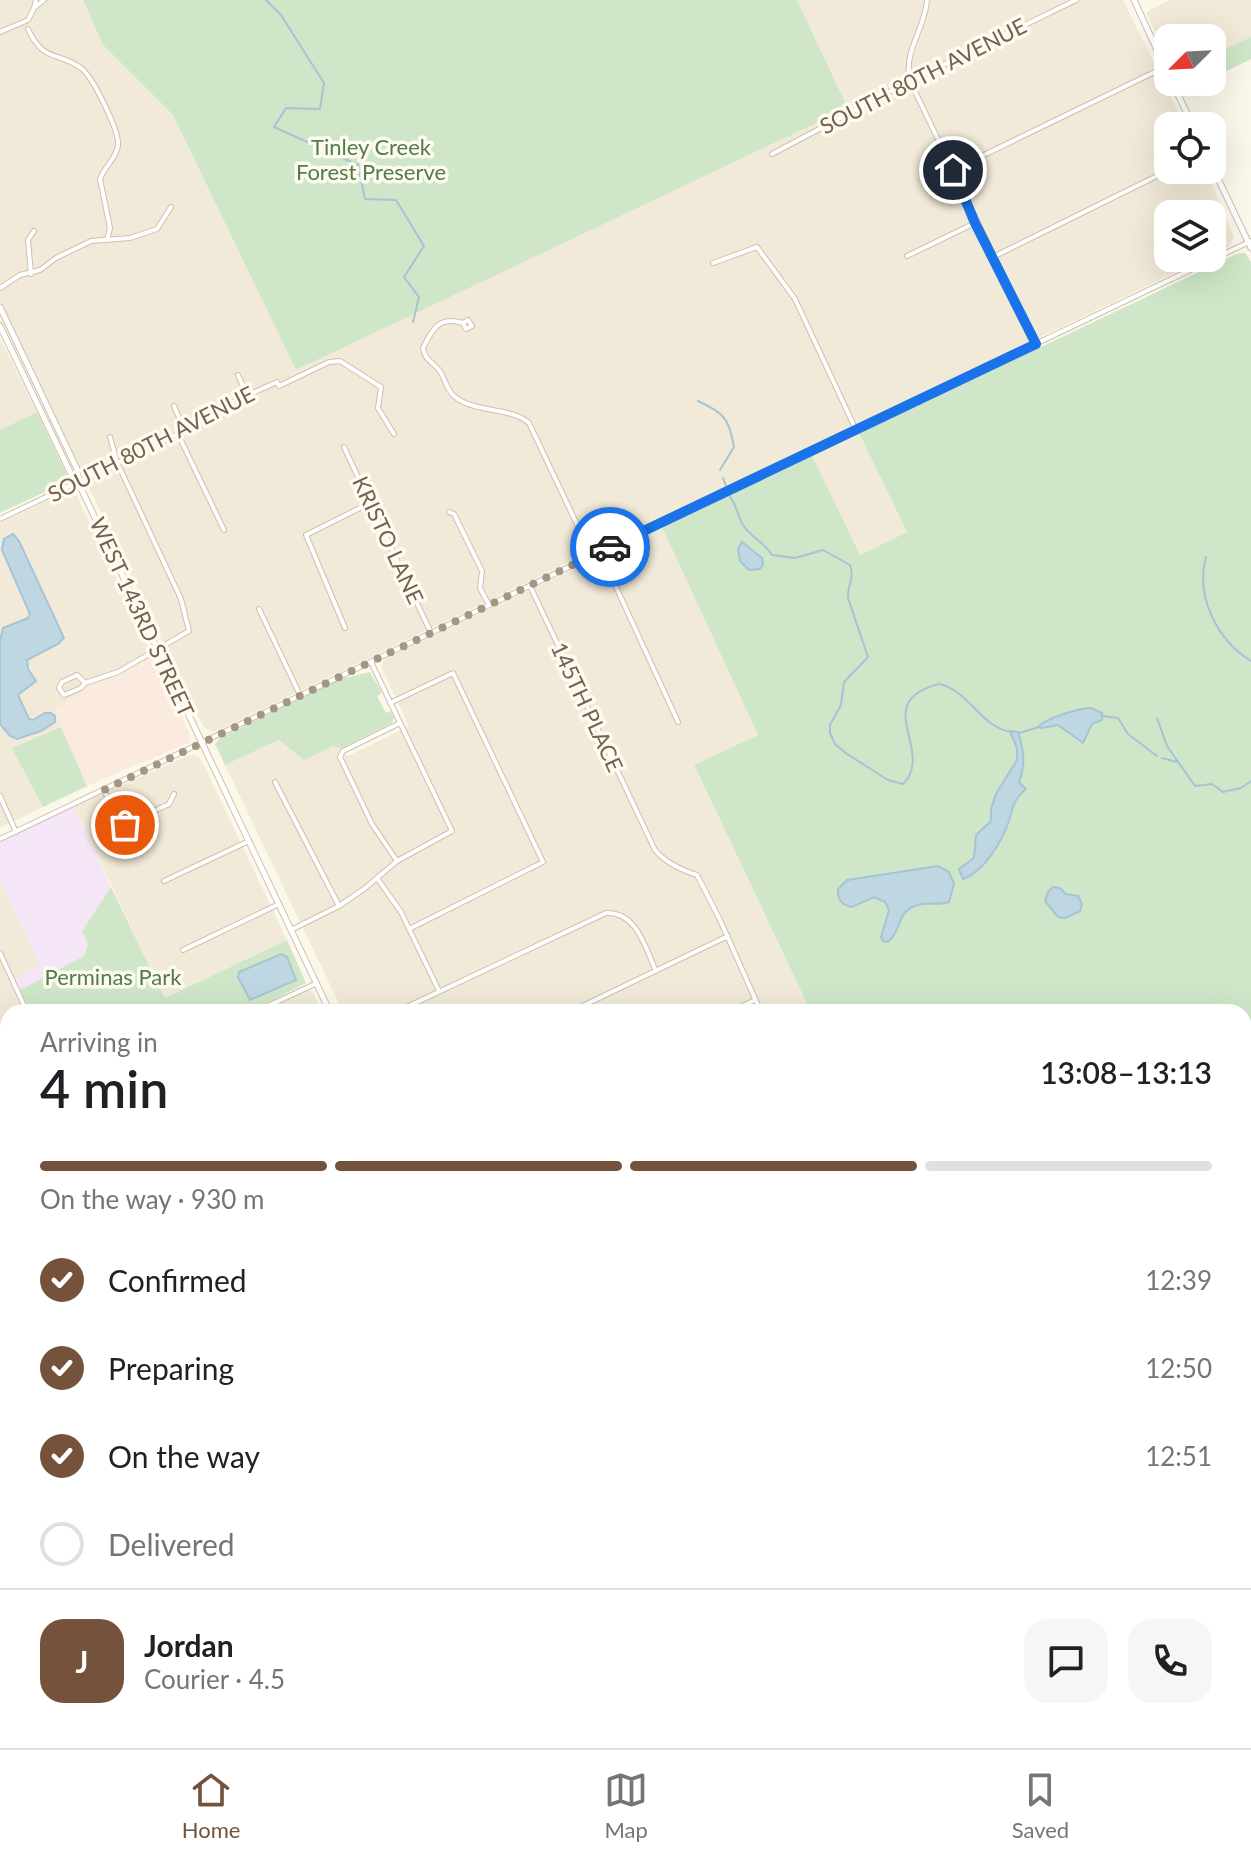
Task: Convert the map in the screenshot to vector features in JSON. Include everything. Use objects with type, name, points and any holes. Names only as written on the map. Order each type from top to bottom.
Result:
[{"type":"main road","points":[[1134,0],[1154,44]]},
{"type":"main road","points":[[1221,184],[1250,244]]},
{"type":"main road","name":"WEST 143RD STREET","points":[[0,307],[77,469],[78,482]]},
{"type":"main road","name":"WEST 143RD STREET","points":[[0,326],[71,474],[78,482],[326,1004]]},
{"type":"street","points":[[0,32],[28,20],[36,0]]},
{"type":"street","points":[[34,8],[44,0]]},
{"type":"street","points":[[927,0],[907,61],[910,81],[975,223],[1036,344]]},
{"type":"street","name":"SOUTH 80TH AVENUE","points":[[772,154],[910,81],[1076,0]]},
{"type":"street","points":[[28,29],[40,50],[78,66],[92,79],[118,137],[118,148],[100,179],[110,228],[107,240]]},
{"type":"street","points":[[953,170],[1154,76]]},
{"type":"street","points":[[993,257],[1154,177]]},
{"type":"street","points":[[0,288],[91,241],[130,238],[157,229],[171,207]]},
{"type":"street","points":[[907,256],[975,223]]},
{"type":"street","points":[[31,274],[28,240],[34,231]]},
{"type":"street","points":[[0,839],[1250,244]]},
{"type":"street","points":[[713,263],[757,247],[795,299],[856,430]]},
{"type":"street","points":[[463,323],[446,320],[437,324],[423,348],[425,357],[440,371],[455,398],[494,412],[517,416],[529,423],[592,556]]},
{"type":"street","name":"SOUTH 80TH AVENUE","points":[[0,519],[178,434],[208,413],[277,382],[279,386],[329,362],[340,361],[381,387],[378,408],[394,434]]},
{"type":"street","points":[[238,375],[247,395]]},
{"type":"street","points":[[174,406],[184,429]]},
{"type":"street","points":[[178,434],[224,530]]},
{"type":"street","points":[[85,683],[77,675],[62,682],[59,688],[64,695],[85,683],[118,672],[189,631],[181,599],[117,462],[110,437]]},
{"type":"street","name":"KRISTO LANE","points":[[344,447],[431,633]]},
{"type":"street","points":[[345,628],[306,535],[370,503]]},
{"type":"street","points":[[449,512],[454,514],[480,567],[480,588],[489,605]]},
{"type":"street","points":[[600,552],[678,722]]},
{"type":"street","name":"145TH PLACE","points":[[530,586],[644,828],[662,859],[697,875],[757,1004]]},
{"type":"street","points":[[259,609],[300,695]]},
{"type":"street","points":[[291,930],[339,906],[397,861],[452,831],[371,662]]},
{"type":"street","points":[[390,703],[453,673],[543,862],[409,929]]},
{"type":"street","points":[[397,861],[372,824],[340,757],[345,750],[400,723]]},
{"type":"street","points":[[275,782],[339,906]]},
{"type":"street","points":[[104,790],[118,821],[125,825],[169,804],[174,794]]},
{"type":"street","points":[[0,796],[16,832]]},
{"type":"street","points":[[164,881],[249,841]]},
{"type":"street","points":[[376,878],[395,901],[439,991]]},
{"type":"street","points":[[183,950],[279,904]]},
{"type":"street","points":[[412,1004],[598,915],[610,913],[621,914],[631,922],[656,971]]},
{"type":"street","points":[[587,1004],[728,936]]},
{"type":"street","points":[[0,953],[23,1004]]},
{"type":"street","points":[[272,1004],[317,983]]},
{"type":"street","points":[[747,1004],[755,1000]]},
{"type":"shaded area","points":[[0,0],[83,0],[103,45],[173,115],[296,370],[848,107],[797,0],[1123,0],[1154,63],[1154,96],[1170,96],[1178,112],[1154,112],[1154,184],[1212,184],[1219,200],[1154,200],[1154,272],[1176,272],[216,731],[203,726],[0,301]]},
{"type":"shaded area","points":[[1170,0],[1251,0],[1251,37],[1226,49],[1226,24],[1154,24],[1154,30],[1146,12]]},
{"type":"shaded area","points":[[1226,218],[1234,237],[1226,248]]},
{"type":"shaded area","points":[[0,339],[37,412],[0,430]]},
{"type":"shaded area","points":[[859,433],[907,532],[860,555],[812,455]]},
{"type":"shaded area","points":[[73,488],[153,657],[101,683],[88,685],[54,710],[61,727],[13,748],[43,807],[0,828],[0,523]]},
{"type":"shaded area","points":[[662,527],[758,735],[694,766],[807,1004],[339,1004],[225,765],[280,740],[334,746],[348,756],[409,726],[381,667],[385,659]]},
{"type":"shaded area","points":[[153,657],[190,735],[190,742],[87,786],[53,710],[88,685],[101,683]]},
{"type":"shaded area","points":[[190,755],[202,761],[287,940],[165,998],[74,806]]},
{"type":"shaded area","points":[[74,806],[111,887],[82,931],[88,944],[84,956],[20,990],[14,979],[40,966],[0,880],[0,842]]},
{"type":"shaded area","points":[[0,880],[41,966],[9,981],[20,1004],[0,1004]]},
{"type":"shaded area","points":[[307,990],[313,992],[318,1004],[278,1004]]},
{"type":"green space","name":"Tinley Creek Forest Preserve","points":[[83,0],[797,0],[848,108],[296,370],[173,115],[103,45]]},
{"type":"green space","points":[[1251,37],[1251,59],[1226,71],[1226,49]]},
{"type":"green space","points":[[1245,253],[1251,262],[1251,1004],[807,1004],[694,765],[758,735],[662,527],[812,455],[860,555],[907,532],[859,433],[1199,272],[1226,272],[1226,259]]},
{"type":"green space","points":[[37,412],[67,475],[66,482],[0,513],[0,430]]},
{"type":"green space","points":[[370,672],[382,693],[377,696],[386,713],[391,711],[394,718],[392,723],[340,749],[333,746],[304,760],[279,740],[225,765],[215,744],[220,738],[341,679]]},
{"type":"green space","points":[[61,727],[87,786],[43,807],[12,748]]},
{"type":"green space","name":"Perminas Park","points":[[111,887],[165,998],[287,940],[306,983],[265,1004],[26,1004],[20,990],[84,956],[88,944],[82,931]]},
{"type":"water","points":[[13,534],[64,638],[27,660],[28,669],[36,681],[18,695],[29,719],[51,713],[55,716],[55,722],[41,731],[17,739],[0,724],[0,641],[3,628],[28,618],[30,614],[2,550],[4,539]]},
{"type":"water","points":[[742,542],[762,558],[760,569],[749,570],[740,561],[738,549]]},
{"type":"water","points":[[1091,708],[1102,713],[1102,720],[1092,724],[1083,743],[1058,725],[1038,727],[1063,714]]},
{"type":"water","points":[[1010,731],[1018,732],[1020,739],[1023,763],[1019,782],[1026,789],[1014,803],[1006,829],[991,855],[978,870],[963,879],[959,869],[974,858],[976,835],[991,821],[996,794],[1017,760],[1017,748]]},
{"type":"water","points":[[938,866],[949,872],[954,884],[949,902],[909,909],[888,942],[881,937],[889,910],[885,902],[874,897],[852,907],[843,903],[838,896],[838,889],[847,880]]},
{"type":"water","points":[[1053,887],[1078,896],[1082,904],[1080,911],[1065,918],[1058,917],[1045,901]]},
{"type":"water","points":[[281,954],[287,957],[296,980],[250,1000],[238,977],[239,972]]},
{"type":"waterway","points":[[266,0],[281,15],[324,83],[320,109],[286,108],[274,127],[358,165],[365,199],[396,200],[424,246],[404,277],[419,297],[413,322]]},
{"type":"waterway","points":[[698,401],[719,413],[730,429],[734,447],[720,470]]},
{"type":"waterway","points":[[723,478],[726,486]]},
{"type":"waterway","points":[[728,494],[743,525],[772,555],[795,558],[823,550],[850,565],[852,574],[848,598],[868,657],[844,682],[841,705],[830,725],[835,744],[888,780],[903,784],[911,771],[913,757],[907,728],[908,703],[919,692],[939,684],[959,694],[992,724],[1012,732]]},
{"type":"waterway","points":[[1206,557],[1204,587],[1212,616],[1228,641],[1251,661]]},
{"type":"waterway","points":[[1103,716],[1118,718],[1128,734],[1157,756]]},
{"type":"waterway","points":[[1157,718],[1167,746],[1195,786],[1212,784],[1223,792],[1241,788],[1251,781]]},
{"type":"waterway","points":[[1019,733],[1039,727]]},
{"type":"waterway","points":[[1162,758],[1177,762]]},
{"type":"way so far","points":[[125,825],[118,821],[104,790],[610,547]]},
{"type":"route","points":[[610,547],[1036,344],[975,223],[953,170]]}]
